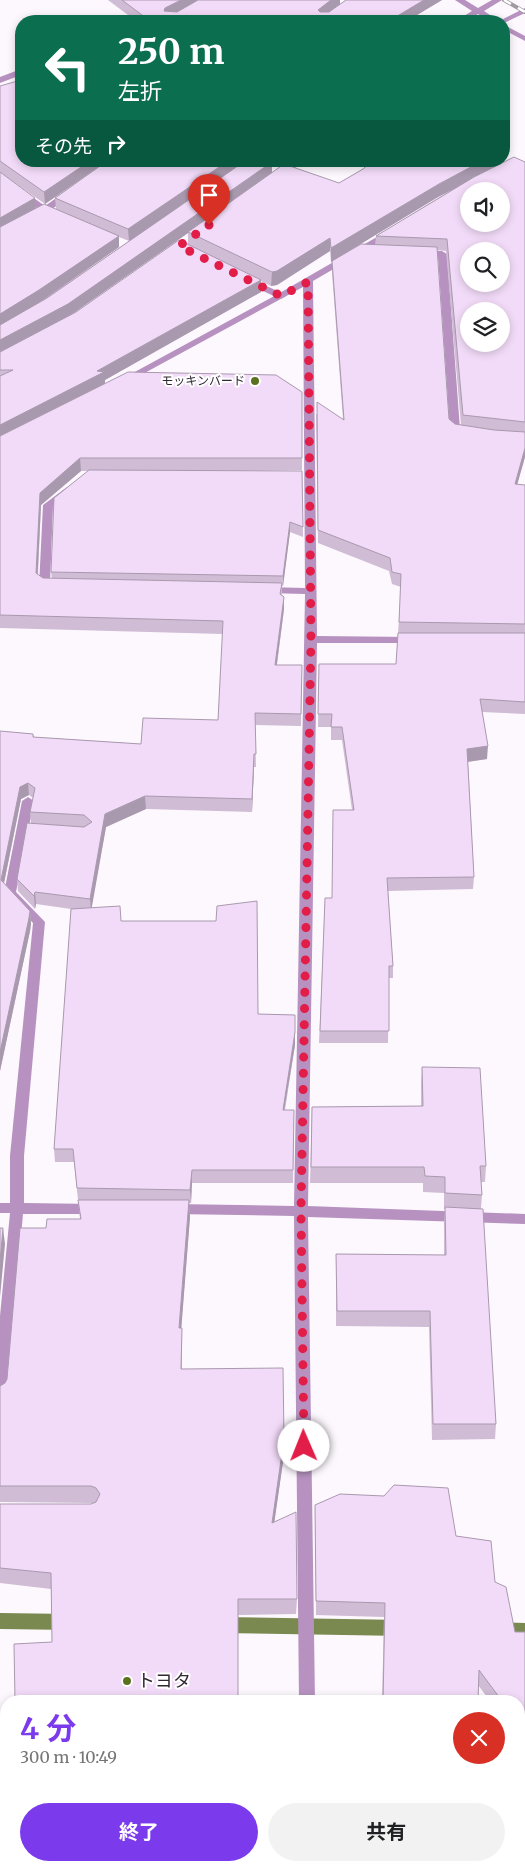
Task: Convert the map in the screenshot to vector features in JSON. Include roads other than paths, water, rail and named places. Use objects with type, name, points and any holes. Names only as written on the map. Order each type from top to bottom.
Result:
[{"type":"street","points":[[459,0],[484,15]]},
{"type":"street","points":[[470,15],[498,0]]},
{"type":"street","points":[[510,18],[525,10]]},
{"type":"street","points":[[510,30],[525,39]]},
{"type":"street","points":[[0,80],[15,74]]},
{"type":"street","points":[[268,184],[292,167]]},
{"type":"street","points":[[0,177],[45,212],[77,188]]},
{"type":"street","points":[[120,382],[308,282],[402,226]]},
{"type":"street","points":[[359,251],[377,252]]},
{"type":"street","points":[[414,253],[442,254],[455,430],[474,434]]},
{"type":"street","points":[[238,275],[281,296]]},
{"type":"street","points":[[307,1695],[301,1211],[311,639],[311,591],[304,475],[308,282]]},
{"type":"street","points":[[64,587],[44,586],[48,505],[78,480]]},
{"type":"street","points":[[252,590],[311,591]]},
{"type":"street","points":[[311,639],[428,640]]},
{"type":"street","points":[[0,1395],[17,1208],[17,1156],[39,922],[10,893],[27,831],[28,800]]},
{"type":"street","points":[[0,1208],[105,1209]]},
{"type":"street","points":[[164,1209],[301,1211],[525,1219]]},
{"type":"waterway","points":[[0,1621],[71,1622]]},
{"type":"waterway","points":[[219,1625],[403,1628]]},
{"type":"waterway","points":[[496,1630],[525,1631]]},
{"type":"railway","points":[[504,0],[525,12]]},
{"type":"place","name":"モッキンバード","points":[[255,381]]},
{"type":"place","name":"トヨタ","points":[[127,1681]]}]
